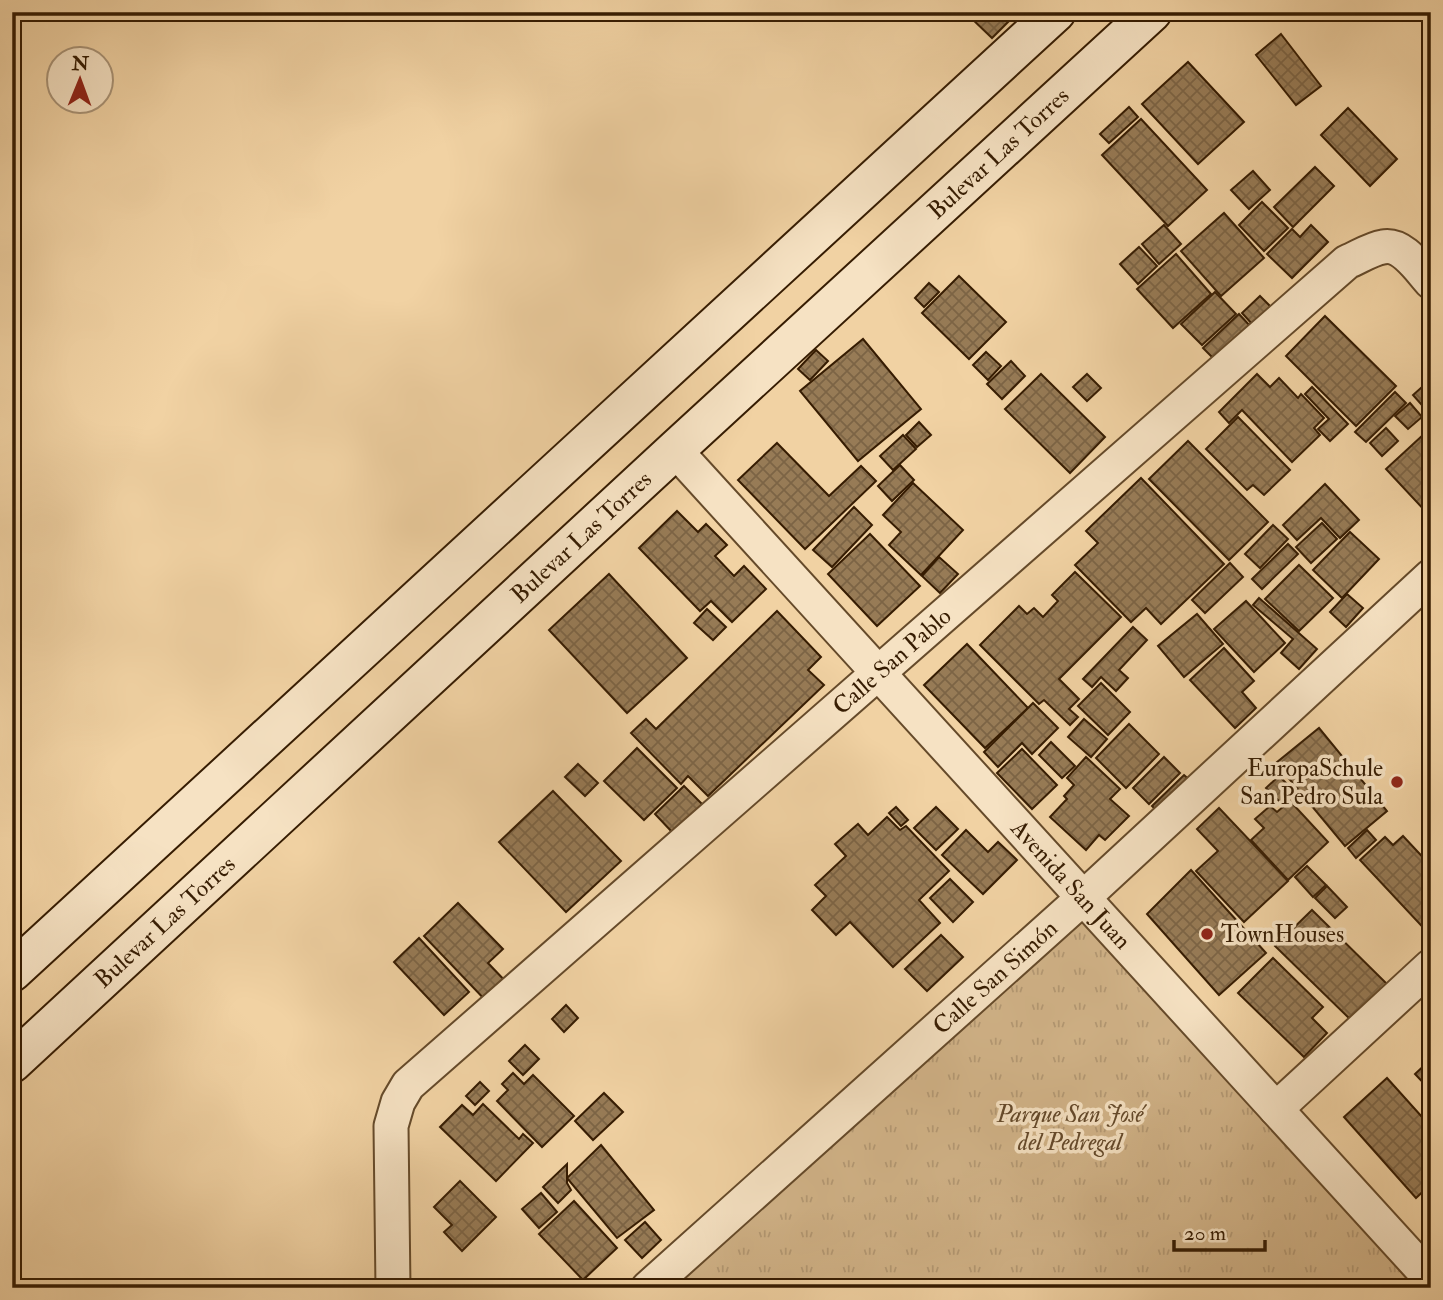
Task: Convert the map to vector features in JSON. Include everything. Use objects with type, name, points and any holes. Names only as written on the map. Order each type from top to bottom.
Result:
[{"type":"street","points":[[12,972],[1056,12]]},
{"type":"street","name":"Bulevar Las Torres","points":[[12,1063],[1152,12]]},
{"type":"street","name":"Calle San Pablo","points":[[393,1288],[391,1126],[398,1102],[408,1085],[1347,262],[1382,247],[1392,246],[1402,251],[1431,282]]},
{"type":"street","name":"Avenida San Juan","points":[[675,450],[1431,1279]]},
{"type":"street","name":"Calle San Simón","points":[[648,1288],[1083,898],[1431,576]]},
{"type":"street","points":[[1276,1110],[1431,966]]},
{"type":"green space","name":"Parque San José del Pedregal","points":[[1083,898],[1415,1288],[650,1288]]},
{"type":"building","points":[[973,12],[1018,12],[992,38],[969,16]]},
{"type":"building","points":[[1281,34],[1321,86],[1296,105],[1256,55]]},
{"type":"building","points":[[1188,62],[1244,122],[1198,164],[1142,104]]},
{"type":"building","points":[[1129,107],[1138,117],[1109,143],[1100,134]]},
{"type":"building","points":[[1348,108],[1397,159],[1370,186],[1321,135]]},
{"type":"building","points":[[1141,119],[1207,190],[1168,226],[1102,155]]},
{"type":"building","points":[[1315,167],[1334,186],[1293,227],[1274,207]]},
{"type":"building","points":[[1253,171],[1270,190],[1249,209],[1231,190]]},
{"type":"building","points":[[1262,202],[1288,228],[1264,251],[1239,225]]},
{"type":"building","points":[[1224,213],[1264,258],[1221,296],[1181,251]]},
{"type":"building","points":[[1164,225],[1181,244],[1159,264],[1142,244]]},
{"type":"building","points":[[1311,225],[1328,242],[1292,278],[1267,254],[1292,229],[1300,237]]},
{"type":"building","points":[[1139,247],[1157,266],[1138,284],[1120,264]]},
{"type":"building","points":[[1176,254],[1211,294],[1173,328],[1137,289]]},
{"type":"building","points":[[959,276],[1006,322],[969,359],[922,313]]},
{"type":"building","points":[[929,283],[939,292],[924,307],[915,298]]},
{"type":"building","points":[[1215,292],[1236,314],[1202,345],[1181,324]]},
{"type":"building","points":[[1260,296],[1271,307],[1253,325],[1242,313]]},
{"type":"building","points":[[1239,314],[1252,328],[1216,361],[1203,348]]},
{"type":"building","points":[[1325,316],[1396,386],[1356,426],[1286,356]]},
{"type":"building","points":[[863,339],[921,409],[858,461],[800,391]]},
{"type":"building","points":[[816,350],[828,361],[810,380],[798,369]]},
{"type":"building","points":[[986,352],[1001,366],[988,380],[973,365]]},
{"type":"building","points":[[1011,361],[1025,376],[1002,399],[987,384]]},
{"type":"building","points":[[1041,374],[1105,437],[1070,473],[1005,409]]},
{"type":"building","points":[[1087,374],[1101,388],[1087,401],[1073,387]]},
{"type":"building","points":[[1257,374],[1270,387],[1279,378],[1298,398],[1301,394],[1324,418],[1314,428],[1320,435],[1292,462],[1242,410],[1229,423],[1219,412]]},
{"type":"building","points":[[1431,379],[1431,410],[1428,412],[1413,395]]},
{"type":"building","points":[[1312,387],[1348,424],[1330,441],[1318,429],[1329,419],[1305,394]]},
{"type":"building","points":[[1395,392],[1406,403],[1366,442],[1355,432]]},
{"type":"building","points":[[1410,403],[1422,417],[1408,429],[1395,416]]},
{"type":"building","points":[[1238,417],[1290,470],[1264,495],[1253,485],[1247,490],[1206,449]]},
{"type":"building","points":[[919,422],[931,435],[917,447],[906,435]]},
{"type":"building","points":[[1386,428],[1398,441],[1382,456],[1370,443]]},
{"type":"building","points":[[903,435],[916,449],[893,470],[880,456]]},
{"type":"building","points":[[1423,435],[1431,444],[1431,512],[1428,514],[1386,469]]},
{"type":"building","points":[[1188,441],[1268,522],[1229,560],[1149,479]]},
{"type":"building","points":[[777,443],[829,496],[861,466],[876,481],[805,549],[738,480]]},
{"type":"building","points":[[900,465],[914,480],[892,501],[878,486]]},
{"type":"building","points":[[1141,478],[1224,564],[1161,624],[1146,608],[1131,622],[1075,565],[1098,543],[1086,531]]},
{"type":"building","points":[[913,483],[963,530],[921,575],[889,545],[901,532],[883,515]]},
{"type":"building","points":[[1325,484],[1359,520],[1340,538],[1321,518],[1297,540],[1283,525]]},
{"type":"building","points":[[854,507],[872,525],[832,567],[813,550]]},
{"type":"building","points":[[677,511],[698,532],[706,524],[727,545],[715,556],[734,576],[744,566],[766,589],[732,622],[711,601],[700,611],[639,548]]},
{"type":"building","points":[[1322,523],[1337,539],[1311,563],[1296,547]]},
{"type":"building","points":[[1273,525],[1288,539],[1260,568],[1245,554]]},
{"type":"building","points":[[1350,532],[1379,559],[1342,598],[1313,570]]},
{"type":"building","points":[[870,534],[920,586],[877,626],[828,574]]},
{"type":"building","points":[[1288,544],[1298,554],[1262,589],[1252,579]]},
{"type":"building","points":[[939,557],[958,574],[940,593],[922,576]]},
{"type":"building","points":[[1230,563],[1243,577],[1205,613],[1192,600]]},
{"type":"building","points":[[1299,565],[1333,598],[1299,631],[1265,599]]},
{"type":"building","points":[[1075,572],[1121,617],[1059,679],[1079,699],[1069,709],[1078,717],[1070,725],[1044,700],[1039,704],[980,645],[1019,606],[1027,614],[1034,608],[1043,617],[1058,601],[1052,595]]},
{"type":"building","points":[[609,574],[687,658],[627,713],[549,630]]},
{"type":"building","points":[[1347,594],[1363,608],[1346,627],[1330,612]]},
{"type":"building","points":[[1259,598],[1317,649],[1299,669],[1281,653],[1293,639],[1253,605]]},
{"type":"building","points":[[1246,601],[1285,643],[1254,672],[1214,629]]},
{"type":"building","points":[[707,609],[726,627],[713,640],[694,623]]},
{"type":"building","points":[[777,611],[821,657],[808,670],[824,685],[708,796],[688,776],[681,784],[631,733],[646,719],[656,729]]},
{"type":"building","points":[[1197,614],[1223,644],[1184,677],[1158,646]]},
{"type":"building","points":[[1133,627],[1147,640],[1119,670],[1128,678],[1116,691],[1101,677],[1092,687],[1083,679]]},
{"type":"building","points":[[967,644],[1028,708],[985,748],[924,685]]},
{"type":"building","points":[[1224,648],[1254,681],[1242,692],[1256,708],[1235,728],[1190,680]]},
{"type":"building","points":[[1101,683],[1130,712],[1108,735],[1078,706]]},
{"type":"building","points":[[1033,703],[1058,728],[1032,754],[1022,743],[998,767],[984,752]]},
{"type":"building","points":[[1084,719],[1107,739],[1091,757],[1068,737]]},
{"type":"building","points":[[1129,724],[1159,754],[1126,788],[1096,758]]},
{"type":"building","points":[[1319,728],[1387,811],[1345,846],[1276,763]]},
{"type":"building","points":[[1051,742],[1075,766],[1062,778],[1039,755]]},
{"type":"building","points":[[637,748],[677,788],[644,820],[604,781]]},
{"type":"building","points":[[1022,749],[1057,785],[1032,809],[997,773]]},
{"type":"building","points":[[1086,757],[1120,789],[1110,799],[1129,816],[1105,840],[1099,835],[1086,850],[1050,817],[1067,799],[1064,796],[1074,785],[1067,778]]},
{"type":"building","points":[[1164,757],[1180,773],[1149,804],[1133,788]]},
{"type":"building","points":[[578,764],[598,783],[585,796],[565,777]]},
{"type":"building","points":[[1184,775],[1194,784],[1162,816],[1152,806]]},
{"type":"building","points":[[1279,776],[1293,790],[1280,802],[1266,788]]},
{"type":"building","points":[[684,786],[703,805],[673,833],[655,814]]},
{"type":"building","points":[[553,791],[621,861],[566,912],[499,842]]},
{"type":"building","points":[[1290,801],[1328,842],[1288,880],[1251,840],[1264,828],[1255,819],[1270,806],[1277,812]]},
{"type":"building","points":[[896,807],[908,820],[901,826],[889,813]]},
{"type":"building","points":[[936,807],[958,829],[936,850],[914,828]]},
{"type":"building","points":[[1219,808],[1288,881],[1244,922],[1196,871],[1218,851],[1197,829]]},
{"type":"building","points":[[887,817],[900,830],[906,826],[949,871],[919,900],[940,923],[893,967],[850,922],[836,935],[812,910],[826,896],[815,885],[846,856],[835,844],[858,824],[868,835]]},
{"type":"building","points":[[966,830],[988,852],[998,842],[1017,860],[983,894],[942,855]]},
{"type":"building","points":[[1367,830],[1376,840],[1356,858],[1348,848]]},
{"type":"building","points":[[1403,836],[1431,866],[1431,936],[1360,860],[1385,837],[1393,845]]},
{"type":"building","points":[[1307,866],[1326,885],[1313,897],[1295,877]]},
{"type":"building","name":"TownHouses","points":[[1191,870],[1266,953],[1219,995],[1147,914]]},
{"type":"building","points":[[950,879],[973,902],[953,922],[930,898]]},
{"type":"building","points":[[1327,886],[1347,907],[1335,918],[1315,898]]},
{"type":"building","points":[[458,903],[503,949],[488,963],[510,986],[490,1005],[424,936]]},
{"type":"building","points":[[1312,910],[1390,987],[1354,1023],[1275,946]]},
{"type":"building","points":[[941,935],[963,957],[927,991],[905,969]]},
{"type":"building","points":[[419,938],[469,992],[444,1015],[394,962]]},
{"type":"building","points":[[1273,958],[1323,1007],[1312,1018],[1327,1033],[1304,1057],[1238,993]]},
{"type":"building","points":[[566,1005],[578,1018],[564,1032],[552,1019]]},
{"type":"building","points":[[525,1045],[539,1059],[523,1075],[509,1061]]},
{"type":"building","points":[[1431,1059],[1431,1091],[1415,1074]]},
{"type":"building","points":[[513,1073],[524,1084],[533,1075],[574,1116],[542,1147],[497,1101],[508,1090],[502,1084]]},
{"type":"building","points":[[1387,1078],[1431,1127],[1431,1184],[1416,1198],[1344,1117]]},
{"type":"building","points":[[480,1082],[489,1091],[475,1105],[466,1096]]},
{"type":"building","points":[[604,1093],[623,1112],[593,1140],[575,1121]]},
{"type":"building","points":[[483,1104],[519,1139],[523,1134],[533,1143],[496,1181],[440,1127],[462,1105],[473,1115]]},
{"type":"building","points":[[601,1145],[654,1210],[617,1238],[567,1178]]},
{"type":"building","points":[[567,1164],[567,1183],[571,1190],[558,1203],[543,1187]]},
{"type":"building","points":[[460,1181],[496,1217],[462,1251],[444,1232],[452,1225],[434,1207]]},
{"type":"building","points":[[541,1193],[557,1212],[539,1228],[522,1209]]},
{"type":"building","points":[[574,1201],[617,1248],[583,1280],[539,1234]]},
{"type":"building","points":[[645,1222],[661,1240],[642,1258],[625,1240]]},
{"type":"place","name":"EuropaSchule San Pedro Sula","points":[[1397,782]]},
{"type":"place","name":"TownHouses","points":[[1207,934]]}]
